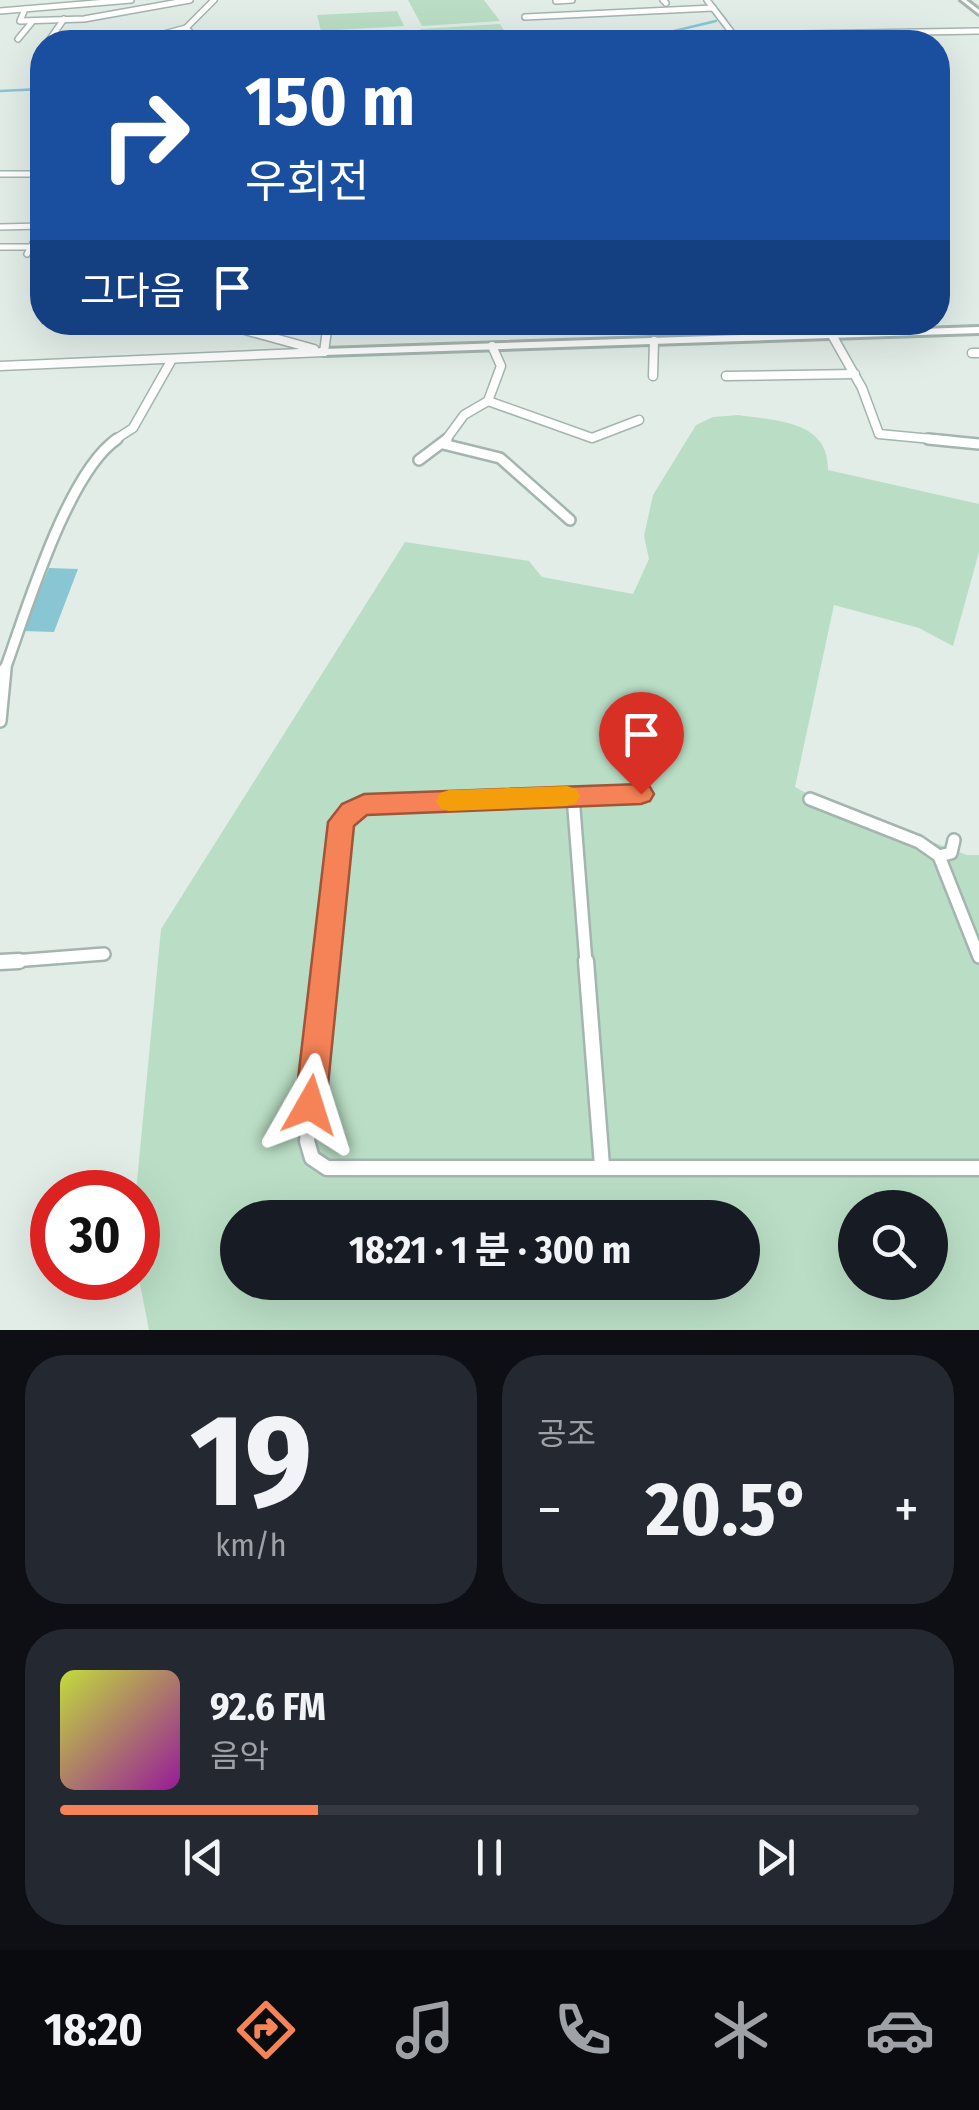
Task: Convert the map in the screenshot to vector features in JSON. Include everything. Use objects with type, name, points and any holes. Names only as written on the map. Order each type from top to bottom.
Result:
[{"type":"street","points":[[0,11],[132,0]]},
{"type":"street","points":[[25,9],[20,21],[32,22],[127,14],[190,0]]},
{"type":"street","points":[[179,30],[186,28],[214,0]]},
{"type":"street","points":[[556,1],[572,0]]},
{"type":"street","points":[[707,0],[730,30]]},
{"type":"street","points":[[963,0],[979,12]]},
{"type":"street","points":[[525,17],[713,8]]},
{"type":"street","points":[[57,30],[64,20]]},
{"type":"street","points":[[18,40],[32,22]]},
{"type":"street","points":[[950,32],[979,32]]},
{"type":"street","points":[[0,174],[30,174]]},
{"type":"street","points":[[0,227],[30,226]]},
{"type":"street","points":[[0,247],[30,248]]},
{"type":"street","points":[[950,331],[979,330]]},
{"type":"street","points":[[263,335],[324,352]]},
{"type":"street","points":[[324,352],[326,335]]},
{"type":"street","points":[[0,366],[832,335],[854,374],[879,434],[979,444]]},
{"type":"street","points":[[653,376],[654,341]]},
{"type":"street","points":[[419,460],[442,444],[464,415],[488,400],[501,366],[492,346]]},
{"type":"street","points":[[0,721],[2,674],[45,562],[90,464],[101,450],[133,428],[171,361]]},
{"type":"street","points":[[726,376],[854,374]]},
{"type":"street","points":[[488,400],[592,438],[639,420]]},
{"type":"street","points":[[442,444],[500,458],[570,520]]},
{"type":"street","points":[[641,794],[364,805],[341,822],[306,1141],[316,1164],[326,1168],[979,1168]]},
{"type":"street","points":[[573,796],[602,1166]]},
{"type":"street","points":[[810,799],[918,842],[940,856],[979,957]]},
{"type":"street","points":[[940,856],[951,854],[954,840]]},
{"type":"street","points":[[0,962],[104,954]]},
{"type":"green space","points":[[408,0],[484,0],[500,21],[422,26]]},
{"type":"green space","points":[[397,11],[404,26],[321,30],[317,15]]},
{"type":"green space","points":[[500,24],[504,30],[421,30]]},
{"type":"green space","points":[[738,415],[798,426],[820,441],[828,470],[979,504],[979,552],[953,646],[919,628],[834,605],[795,787],[967,855],[979,855],[979,1330],[149,1330],[143,1300],[160,1300],[160,1170],[138,1170],[161,929],[405,542],[529,561],[542,577],[633,594],[649,559],[644,536],[653,495],[696,425],[713,417]]},
{"type":"water","points":[[49,568],[78,569],[54,632],[23,631]]},
{"type":"waterway","points":[[710,0],[726,20]]},
{"type":"waterway","points":[[678,30],[716,21]]},
{"type":"waterway","points":[[0,91],[30,90]]},
{"type":"slow traffic","points":[[449,801],[567,796]]},
{"type":"route","points":[[310,1105],[341,822],[351,811],[364,805],[641,794]]}]
